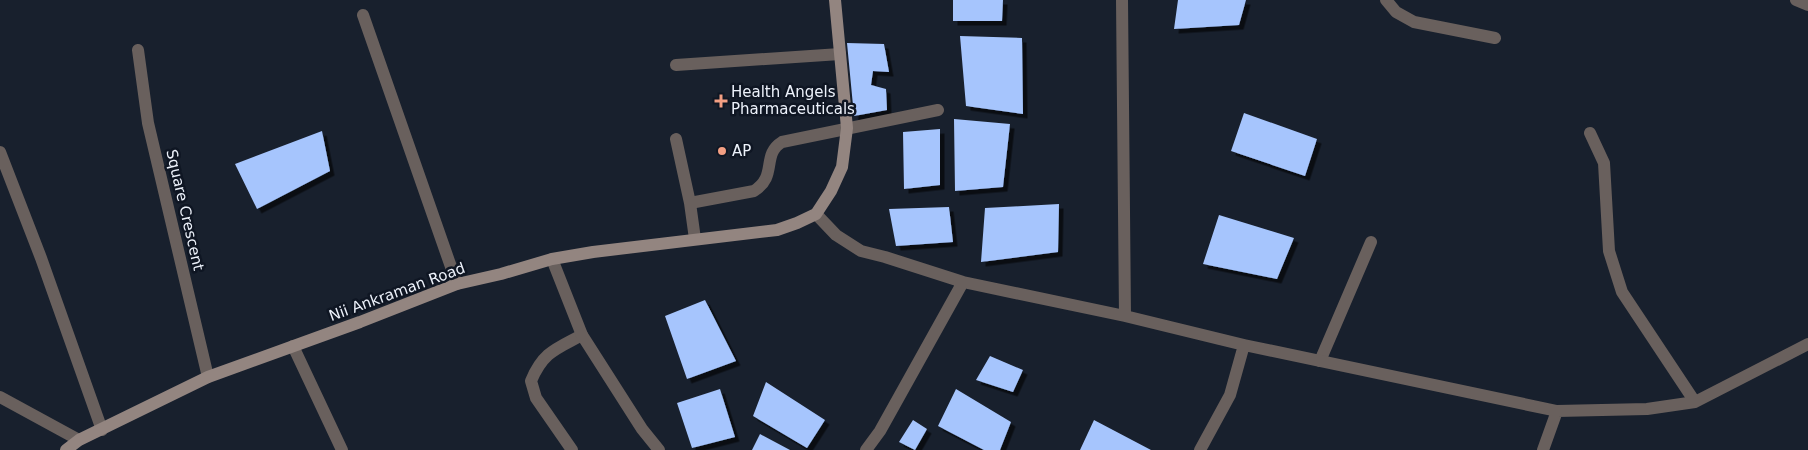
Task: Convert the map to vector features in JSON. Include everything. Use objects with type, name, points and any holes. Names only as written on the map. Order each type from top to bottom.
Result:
[{"type":"street","points":[[835,0],[846,128],[842,167],[831,191],[816,214],[836,235],[861,251],[963,282],[1124,316],[1244,345],[1557,411],[1648,409],[1695,402],[1808,344]]},
{"type":"street","points":[[1122,0],[1124,316]]},
{"type":"street","points":[[1386,0],[1396,12],[1414,22],[1495,38]]},
{"type":"street","points":[[1796,0],[1808,5]]},
{"type":"street","points":[[362,15],[457,284]]},
{"type":"street","name":"Square Crescent","points":[[138,50],[148,123],[208,377]]},
{"type":"street","points":[[676,65],[840,54]]},
{"type":"street","points":[[690,203],[754,191],[767,179],[772,153],[775,146],[782,142],[938,110]]},
{"type":"street","points":[[1590,133],[1604,163],[1609,251],[1622,292],[1695,402]]},
{"type":"street","points":[[676,139],[690,203],[695,239]]},
{"type":"street","points":[[0,152],[41,258],[102,430]]},
{"type":"street","name":"Nii Ankraman Road","points":[[66,450],[79,440],[208,377],[457,284],[501,274],[552,259],[594,252],[777,230],[816,214]]},
{"type":"street","points":[[1320,361],[1371,242]]},
{"type":"street","points":[[552,259],[582,335],[642,429],[658,450]]},
{"type":"street","points":[[866,450],[880,431],[963,282]]},
{"type":"street","points":[[572,450],[536,398],[530,381],[537,366],[550,352],[582,335]]},
{"type":"street","points":[[1200,450],[1230,395],[1244,345]]},
{"type":"street","points":[[293,346],[342,450]]},
{"type":"street","points":[[0,397],[79,440]]},
{"type":"street","points":[[1543,450],[1557,411]]},
{"type":"building","points":[[953,0],[1003,0],[1002,21],[953,21]]},
{"type":"building","points":[[1178,0],[1246,0],[1239,25],[1174,29]]},
{"type":"building","points":[[960,36],[1022,38],[1023,114],[966,106]]},
{"type":"building","points":[[847,43],[884,44],[889,72],[873,71],[871,85],[886,89],[887,110],[854,116]]},
{"type":"building","points":[[1244,113],[1317,139],[1305,176],[1231,151]]},
{"type":"building","points":[[954,119],[1010,124],[1003,187],[955,191]]},
{"type":"building","points":[[940,129],[940,185],[904,189],[903,132]]},
{"type":"building","points":[[322,131],[330,171],[257,209],[235,164]]},
{"type":"building","points":[[1059,204],[1058,252],[981,262],[985,208]]},
{"type":"building","points":[[949,207],[953,242],[896,246],[889,209]]},
{"type":"building","points":[[1219,215],[1294,238],[1277,279],[1203,264]]},
{"type":"building","points":[[705,300],[736,361],[687,379],[665,316]]},
{"type":"building","points":[[990,356],[1023,370],[1013,392],[976,380]]},
{"type":"building","points":[[766,382],[825,420],[807,448],[753,416]]},
{"type":"building","points":[[720,389],[735,437],[692,448],[677,403]]},
{"type":"building","points":[[956,389],[1011,422],[1000,450],[984,450],[938,426]]},
{"type":"building","points":[[913,420],[927,429],[915,450],[899,442]]},
{"type":"building","points":[[1094,420],[1151,450],[1080,450]]},
{"type":"building","points":[[760,434],[790,450],[752,450]]},
{"type":"place","name":"Health Angels Pharmaceuticals","points":[[721,101]]},
{"type":"place","name":"AP","points":[[722,151]]}]
